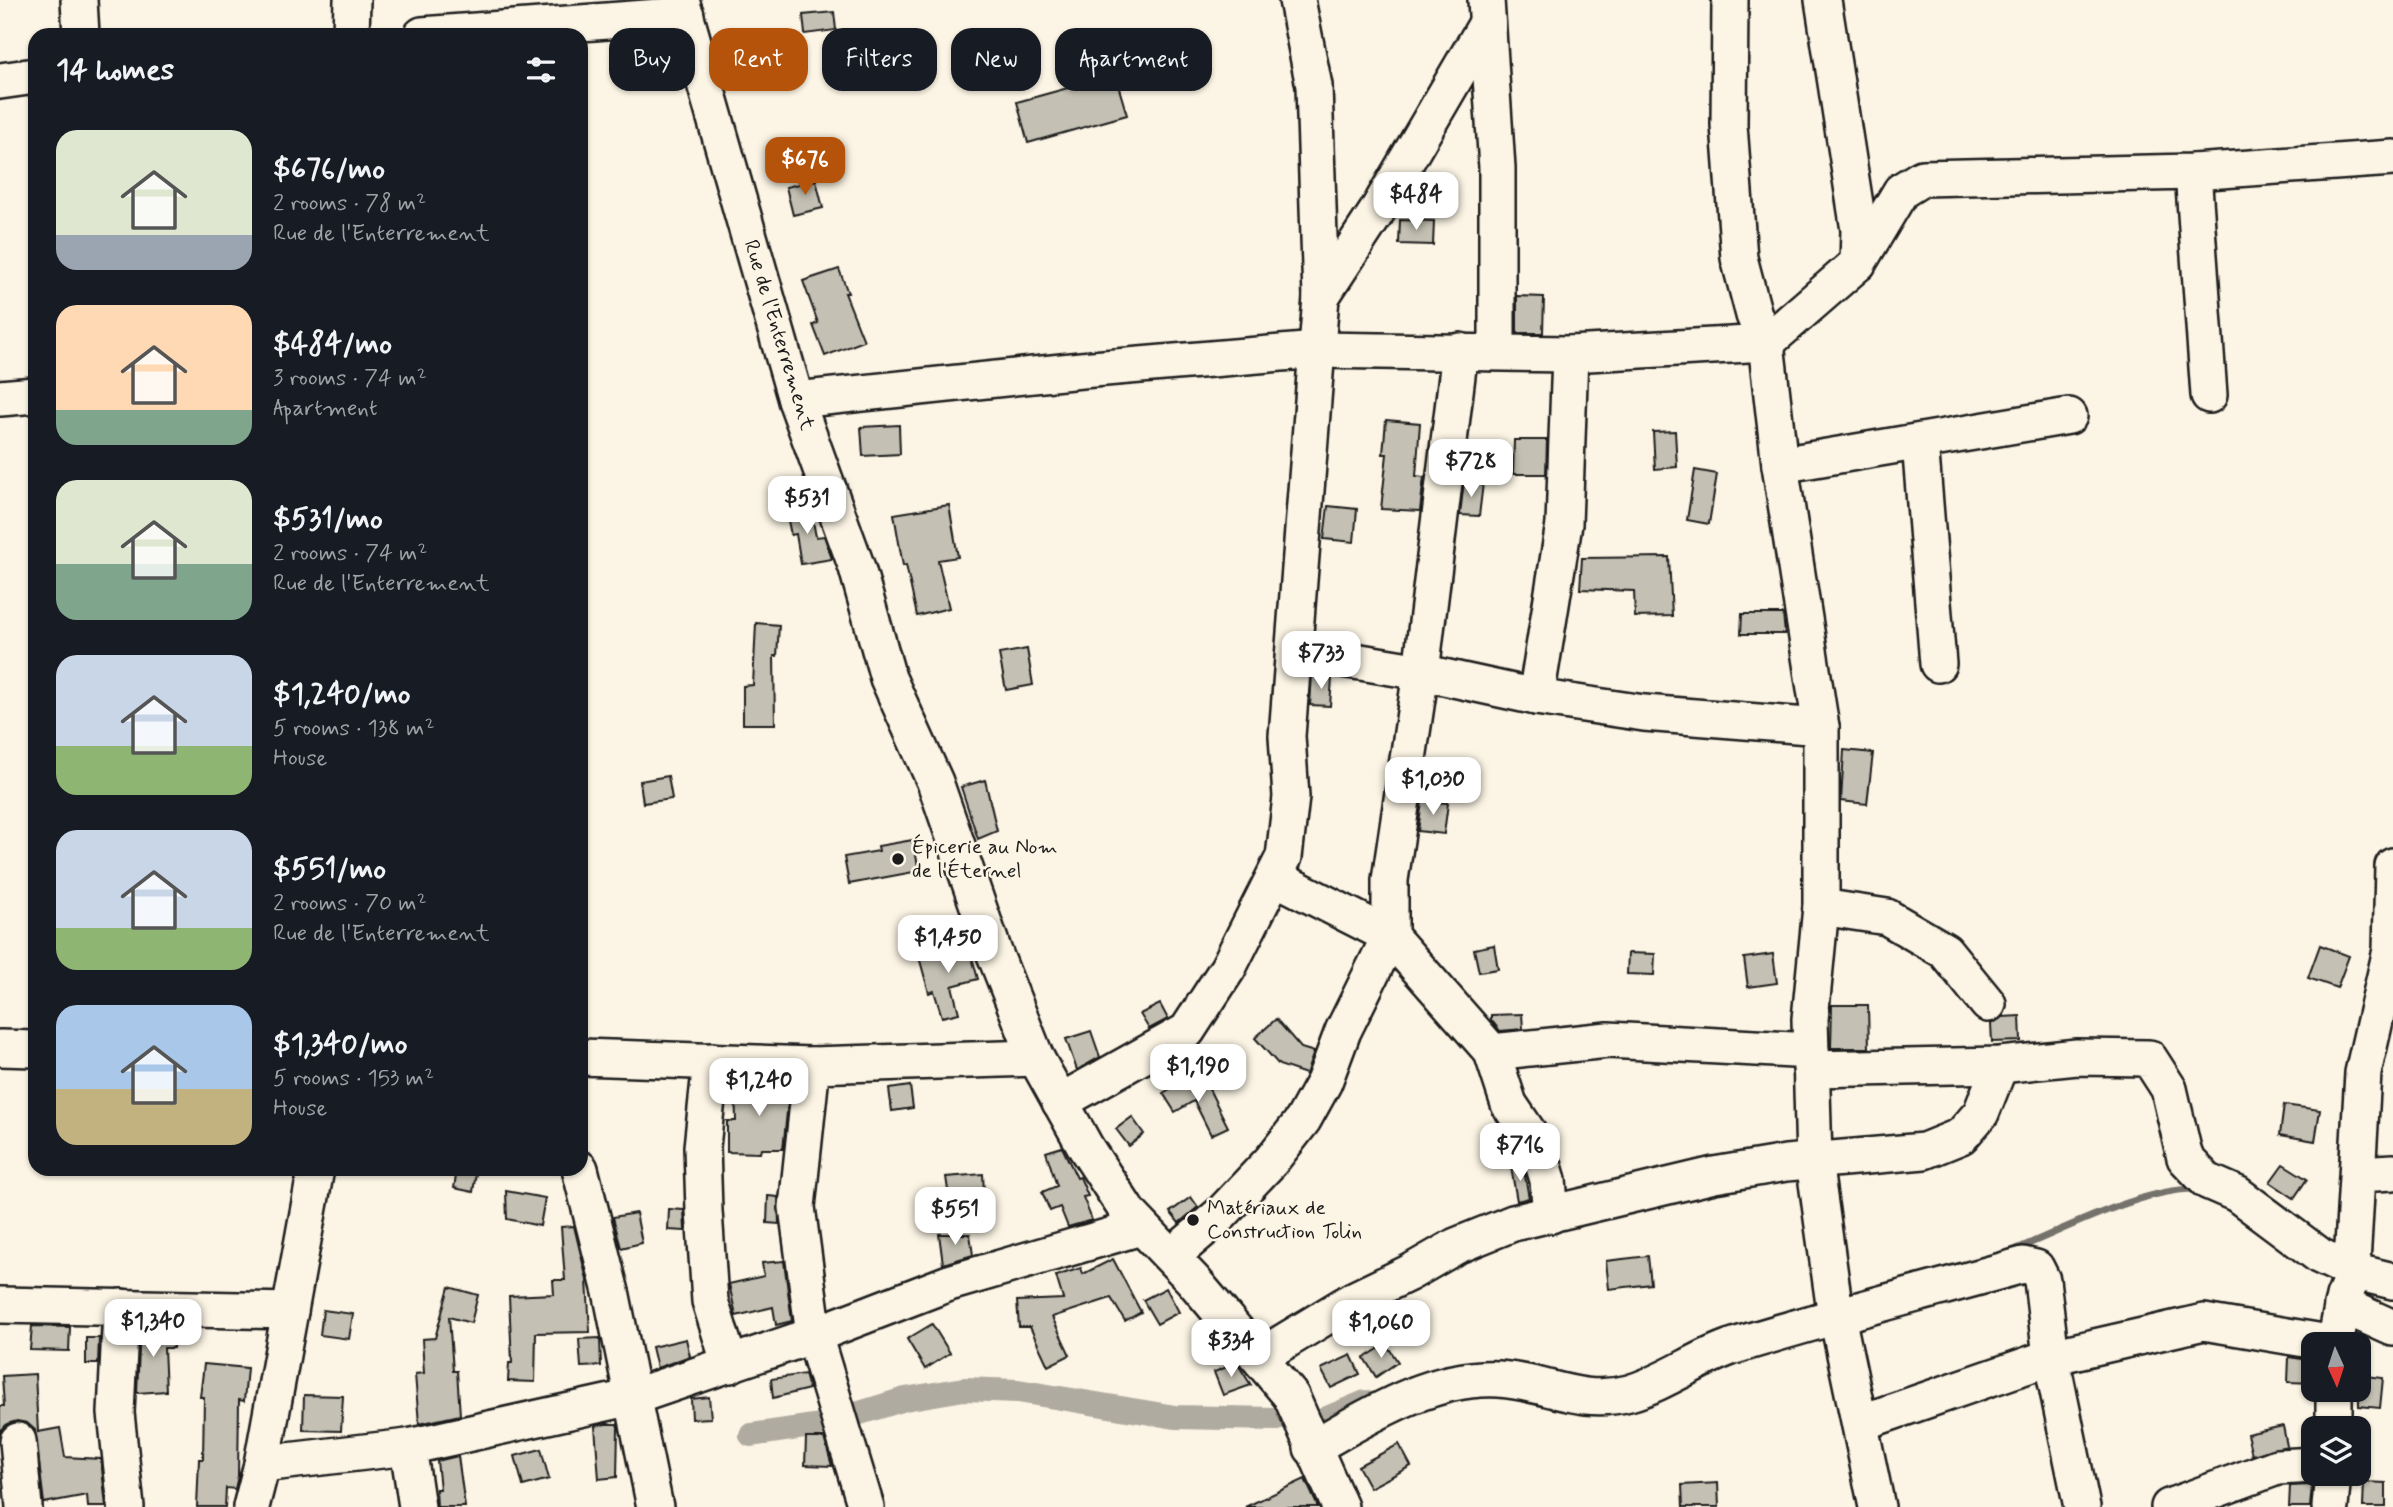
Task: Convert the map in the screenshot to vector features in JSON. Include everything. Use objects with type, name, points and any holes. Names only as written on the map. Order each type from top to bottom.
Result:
[{"type":"street","points":[[79,0],[81,28]]},
{"type":"street","points":[[351,28],[352,0]]},
{"type":"street","points":[[1060,1102],[1187,1031],[1228,968],[1276,878],[1284,857],[1291,797],[1287,736],[1321,297],[1314,86],[1297,0]]},
{"type":"street","points":[[1730,0],[1729,125],[1739,258],[1754,314],[1766,344],[1780,465],[1821,727],[1821,907],[1810,1019],[1814,1161],[1838,1318],[1877,1507]]},
{"type":"street","points":[[1823,0],[1860,230],[1858,263]]},
{"type":"street","points":[[490,28],[684,8]]},
{"type":"street","name":"Rue de l'Enterrement","points":[[684,8],[796,400],[857,568],[888,678],[935,782],[994,952],[1036,1058],[1086,1148],[1141,1227],[1172,1256],[1291,1396],[1340,1507]]},
{"type":"street","points":[[1321,297],[1376,213],[1486,12]]},
{"type":"street","points":[[1486,12],[1497,168],[1497,352]]},
{"type":"street","points":[[0,81],[28,77]]},
{"type":"street","points":[[796,400],[1081,370],[1317,350],[1570,354],[1766,344],[1858,263],[1901,191],[1922,178],[2193,172],[2393,158]]},
{"type":"street","points":[[2193,172],[2209,395]]},
{"type":"street","points":[[1172,1256],[1221,1214],[1271,1161],[1303,1119],[1324,1082],[1343,1031],[1390,936],[1390,880],[1421,672],[1460,351]]},
{"type":"street","points":[[1536,697],[1564,524],[1570,354]]},
{"type":"street","points":[[0,398],[28,396]]},
{"type":"street","points":[[1780,465],[2069,416]]},
{"type":"street","points":[[1920,442],[1938,664]]},
{"type":"street","points":[[1294,651],[1421,672],[1536,697],[1644,713],[1821,727]]},
{"type":"street","points":[[2338,1332],[2347,1288],[2358,1174],[2363,1073],[2384,1028],[2391,950],[2393,866]]},
{"type":"street","points":[[1276,878],[1390,936],[1492,1052],[1509,1104],[1538,1147],[1548,1180],[1551,1215]]},
{"type":"street","points":[[1821,907],[1887,917],[1945,951],[1988,1003]]},
{"type":"street","points":[[1492,1052],[1608,1040],[1811,1060],[2000,1065],[2077,1057],[2149,1058],[2169,1089],[2185,1158],[2207,1181],[2237,1194],[2320,1256],[2347,1288],[2393,1328]]},
{"type":"street","points":[[0,1048],[28,1049]]},
{"type":"street","points":[[588,1057],[812,1065],[1036,1058]]},
{"type":"street","points":[[712,1061],[702,1147],[704,1211],[710,1301],[730,1365]]},
{"type":"street","points":[[812,1065],[797,1207],[814,1335],[866,1507]]},
{"type":"street","points":[[1259,1357],[1353,1300],[1456,1246],[1513,1223],[1714,1175],[1814,1161],[1924,1151],[1961,1136],[1981,1113],[2000,1065]]},
{"type":"street","points":[[2358,1174],[2393,1172]]},
{"type":"street","points":[[251,1507],[262,1464],[315,1176]]},
{"type":"street","points":[[582,1176],[633,1397],[655,1507]]},
{"type":"street","points":[[262,1464],[408,1447],[633,1397],[814,1335],[949,1283],[1141,1227]]},
{"type":"street","points":[[1312,1448],[1385,1407],[1451,1384],[1499,1379],[1584,1398],[1601,1398],[1632,1392],[1728,1348],[2023,1265],[2036,1268],[2042,1280],[2051,1357],[2082,1507]]},
{"type":"street","points":[[2347,1288],[2393,1281]]},
{"type":"street","points":[[0,1305],[290,1311]]},
{"type":"street","points":[[121,1307],[116,1413],[126,1507]]},
{"type":"street","points":[[1860,1423],[2051,1357],[2204,1322],[2301,1338]]},
{"type":"street","points":[[18,1441],[24,1507]]},
{"type":"street","points":[[408,1447],[417,1507]]},
{"type":"street","points":[[2169,1507],[2277,1467],[2301,1466]]},
{"type":"street","points":[[2330,1507],[2332,1486]]},
{"type":"building","points":[[834,12],[836,28],[822,28],[822,32],[808,34],[803,15]]},
{"type":"building","points":[[1057,91],[1120,91],[1127,115],[1028,143],[1017,102]]},
{"type":"building","points":[[816,180],[823,208],[793,215],[786,187]]},
{"type":"building","points":[[1400,220],[1434,221],[1433,245],[1399,244]]},
{"type":"building","points":[[839,269],[848,293],[845,293],[864,341],[825,356],[813,325],[818,323],[803,281]]},
{"type":"building","points":[[1517,296],[1544,297],[1543,333],[1517,333]]},
{"type":"building","points":[[1386,420],[1420,423],[1416,476],[1424,477],[1420,511],[1381,509],[1387,454],[1383,454]]},
{"type":"building","points":[[899,425],[900,454],[863,456],[861,427]]},
{"type":"building","points":[[1675,431],[1677,467],[1655,469],[1653,432]]},
{"type":"building","points":[[1514,440],[1547,440],[1546,474],[1513,474]]},
{"type":"building","points":[[1695,470],[1717,474],[1709,524],[1687,520]]},
{"type":"building","points":[[1464,481],[1483,483],[1479,516],[1460,515]]},
{"type":"building","points":[[949,505],[958,557],[938,560],[949,608],[917,616],[906,565],[903,566],[894,514]]},
{"type":"building","points":[[810,506],[816,537],[824,536],[832,559],[801,564],[796,534],[791,535],[786,511]]},
{"type":"building","points":[[1328,506],[1357,509],[1354,542],[1324,539]]},
{"type":"building","points":[[1669,557],[1672,616],[1635,617],[1634,591],[1580,589],[1582,558]]},
{"type":"building","points":[[1742,614],[1783,614],[1785,634],[1741,634]]},
{"type":"building","points":[[756,623],[779,625],[777,656],[774,656],[775,724],[743,724],[743,686],[753,685]]},
{"type":"building","points":[[1027,649],[1033,685],[1006,690],[999,654]]},
{"type":"building","points":[[1312,675],[1332,678],[1330,706],[1310,705]]},
{"type":"building","points":[[1844,750],[1873,753],[1867,804],[1841,801]]},
{"type":"building","points":[[668,776],[672,799],[643,803],[640,781]]},
{"type":"building","points":[[985,780],[997,831],[978,839],[961,787]]},
{"type":"building","points":[[1422,801],[1448,803],[1444,834],[1418,831]]},
{"type":"building","points":[[913,840],[919,871],[849,884],[844,857],[879,851],[878,846]]},
{"type":"building","points":[[968,943],[978,979],[952,986],[959,1013],[942,1017],[934,991],[929,993],[919,957]]},
{"type":"building","points":[[1494,945],[1498,969],[1479,972],[1474,949]]},
{"type":"building","points":[[2320,945],[2349,956],[2337,988],[2308,978]]},
{"type":"building","points":[[1628,953],[1655,954],[1654,975],[1627,974]]},
{"type":"building","points":[[1773,954],[1777,983],[1748,987],[1744,958]]},
{"type":"building","points":[[1160,1004],[1168,1019],[1149,1029],[1140,1014]]},
{"type":"building","points":[[1832,1005],[1868,1005],[1869,1048],[1831,1048]]},
{"type":"building","points":[[1522,1014],[1523,1029],[1500,1031],[1491,1020],[1491,1015]]},
{"type":"building","points":[[2020,1016],[2021,1041],[1992,1042],[1991,1024],[2002,1017]]},
{"type":"building","points":[[1276,1019],[1301,1048],[1314,1052],[1306,1074],[1279,1065],[1255,1038]]},
{"type":"building","points":[[1091,1031],[1100,1057],[1077,1070],[1066,1039]]},
{"type":"building","points":[[1204,1079],[1228,1127],[1211,1135],[1194,1101],[1175,1112],[1163,1093],[1184,1081],[1190,1091]]},
{"type":"building","points":[[735,1082],[790,1084],[783,1149],[761,1149],[760,1153],[727,1152],[727,1121],[736,1121]]},
{"type":"building","points":[[910,1086],[913,1108],[892,1111],[889,1089]]},
{"type":"building","points":[[2284,1105],[2320,1110],[2315,1141],[2280,1135]]},
{"type":"building","points":[[1132,1117],[1144,1134],[1129,1146],[1116,1129]]},
{"type":"building","points":[[1062,1147],[1088,1196],[1083,1197],[1092,1220],[1068,1227],[1060,1207],[1050,1211],[1042,1192],[1057,1186],[1046,1152]]},
{"type":"building","points":[[2283,1164],[2307,1179],[2294,1198],[2270,1182]]},
{"type":"building","points":[[1523,1165],[1529,1198],[1517,1201],[1511,1167]]},
{"type":"building","points":[[983,1174],[984,1194],[949,1197],[946,1177]]},
{"type":"building","points":[[456,1176],[476,1176],[473,1192],[454,1188]]},
{"type":"building","points":[[506,1191],[545,1198],[540,1226],[507,1219]]},
{"type":"building","points":[[768,1196],[778,1197],[779,1224],[767,1223]]},
{"type":"building","points":[[1191,1197],[1198,1207],[1179,1223],[1170,1212]]},
{"type":"building","points":[[669,1209],[684,1210],[685,1231],[668,1230]]},
{"type":"building","points":[[636,1213],[642,1243],[621,1248],[613,1217]]},
{"type":"building","points":[[574,1226],[587,1280],[590,1332],[536,1333],[535,1382],[508,1381],[509,1363],[512,1363],[509,1296],[554,1294],[553,1280],[565,1280],[561,1227]]},
{"type":"building","points":[[939,1234],[970,1234],[973,1255],[943,1264]]},
{"type":"building","points":[[1648,1256],[1651,1284],[1609,1289],[1606,1261]]},
{"type":"building","points":[[1113,1259],[1141,1312],[1125,1321],[1111,1298],[1052,1317],[1070,1355],[1048,1366],[1030,1327],[1019,1327],[1017,1301],[1063,1299],[1056,1276],[1081,1268],[1083,1274]]},
{"type":"building","points":[[784,1261],[792,1321],[776,1325],[773,1307],[736,1316],[729,1284],[764,1276],[762,1263]]},
{"type":"building","points":[[449,1287],[478,1295],[471,1323],[449,1317],[460,1415],[419,1424],[415,1374],[424,1373],[422,1339],[435,1338]]},
{"type":"building","points":[[1166,1288],[1179,1312],[1157,1324],[1143,1300]]},
{"type":"building","points":[[323,1310],[353,1314],[349,1339],[320,1335]]},
{"type":"building","points":[[932,1324],[950,1353],[925,1369],[907,1339]]},
{"type":"building","points":[[32,1326],[70,1327],[69,1351],[30,1350]]},
{"type":"building","points":[[140,1328],[174,1329],[173,1348],[164,1348],[166,1391],[137,1393]]},
{"type":"building","points":[[86,1338],[99,1338],[98,1364],[86,1364]]},
{"type":"building","points":[[600,1338],[601,1366],[581,1367],[579,1339]]},
{"type":"building","points":[[686,1339],[690,1356],[657,1368],[652,1347]]},
{"type":"building","points":[[1386,1344],[1398,1362],[1376,1377],[1364,1358]]},
{"type":"building","points":[[1351,1355],[1360,1374],[1331,1388],[1321,1369]]},
{"type":"building","points":[[2289,1357],[2301,1359],[2301,1382],[2288,1382]]},
{"type":"building","points":[[1237,1363],[1251,1385],[1223,1395],[1214,1372]]},
{"type":"building","points":[[204,1364],[247,1368],[244,1401],[239,1400],[238,1476],[235,1489],[226,1488],[225,1507],[197,1507],[199,1459],[203,1459],[204,1397],[200,1397]]},
{"type":"building","points":[[35,1374],[38,1432],[60,1428],[65,1457],[101,1459],[106,1507],[88,1507],[87,1495],[44,1503],[35,1430],[27,1423],[17,1421],[7,1424],[0,1432],[0,1406],[4,1406],[2,1376]]},
{"type":"building","points":[[805,1374],[809,1389],[773,1398],[771,1379]]},
{"type":"building","points":[[2371,1376],[2383,1378],[2380,1408],[2359,1406],[2359,1402],[2371,1402]]},
{"type":"building","points":[[304,1395],[343,1396],[341,1431],[303,1430]]},
{"type":"building","points":[[709,1397],[711,1418],[692,1419],[691,1399]]},
{"type":"building","points":[[617,1424],[618,1427],[617,1477],[599,1479],[595,1426]]},
{"type":"building","points":[[2283,1426],[2287,1446],[2252,1455],[2247,1434]]},
{"type":"building","points":[[806,1438],[824,1438],[832,1466],[805,1465]]},
{"type":"building","points":[[1399,1444],[1411,1466],[1370,1488],[1358,1466]]},
{"type":"building","points":[[541,1449],[549,1479],[523,1486],[515,1456]]},
{"type":"building","points":[[458,1456],[465,1507],[437,1507],[436,1489],[440,1489],[437,1461]]},
{"type":"building","points":[[1305,1479],[1318,1507],[1245,1507]]},
{"type":"building","points":[[2371,1482],[2386,1483],[2386,1507],[2363,1507],[2364,1486],[2371,1486]]},
{"type":"building","points":[[1718,1483],[1719,1507],[1683,1507],[1682,1485]]},
{"type":"building","points":[[2290,1486],[2312,1486],[2310,1507],[2289,1507]]},
{"type":"waterway","points":[[2009,1252],[2128,1203],[2177,1190],[2199,1189]]},
{"type":"waterway","points":[[850,1416],[905,1399],[964,1389],[1018,1391],[1175,1417],[1276,1419]]},
{"type":"waterway","points":[[1327,1418],[1365,1402]]},
{"type":"waterway","points":[[751,1435],[826,1424]]},
{"type":"place","name":"Épicerie au Nom de l'Éternel","points":[[898,859]]},
{"type":"place","name":"Matériaux de Construction Tolin","points":[[1193,1220]]}]
